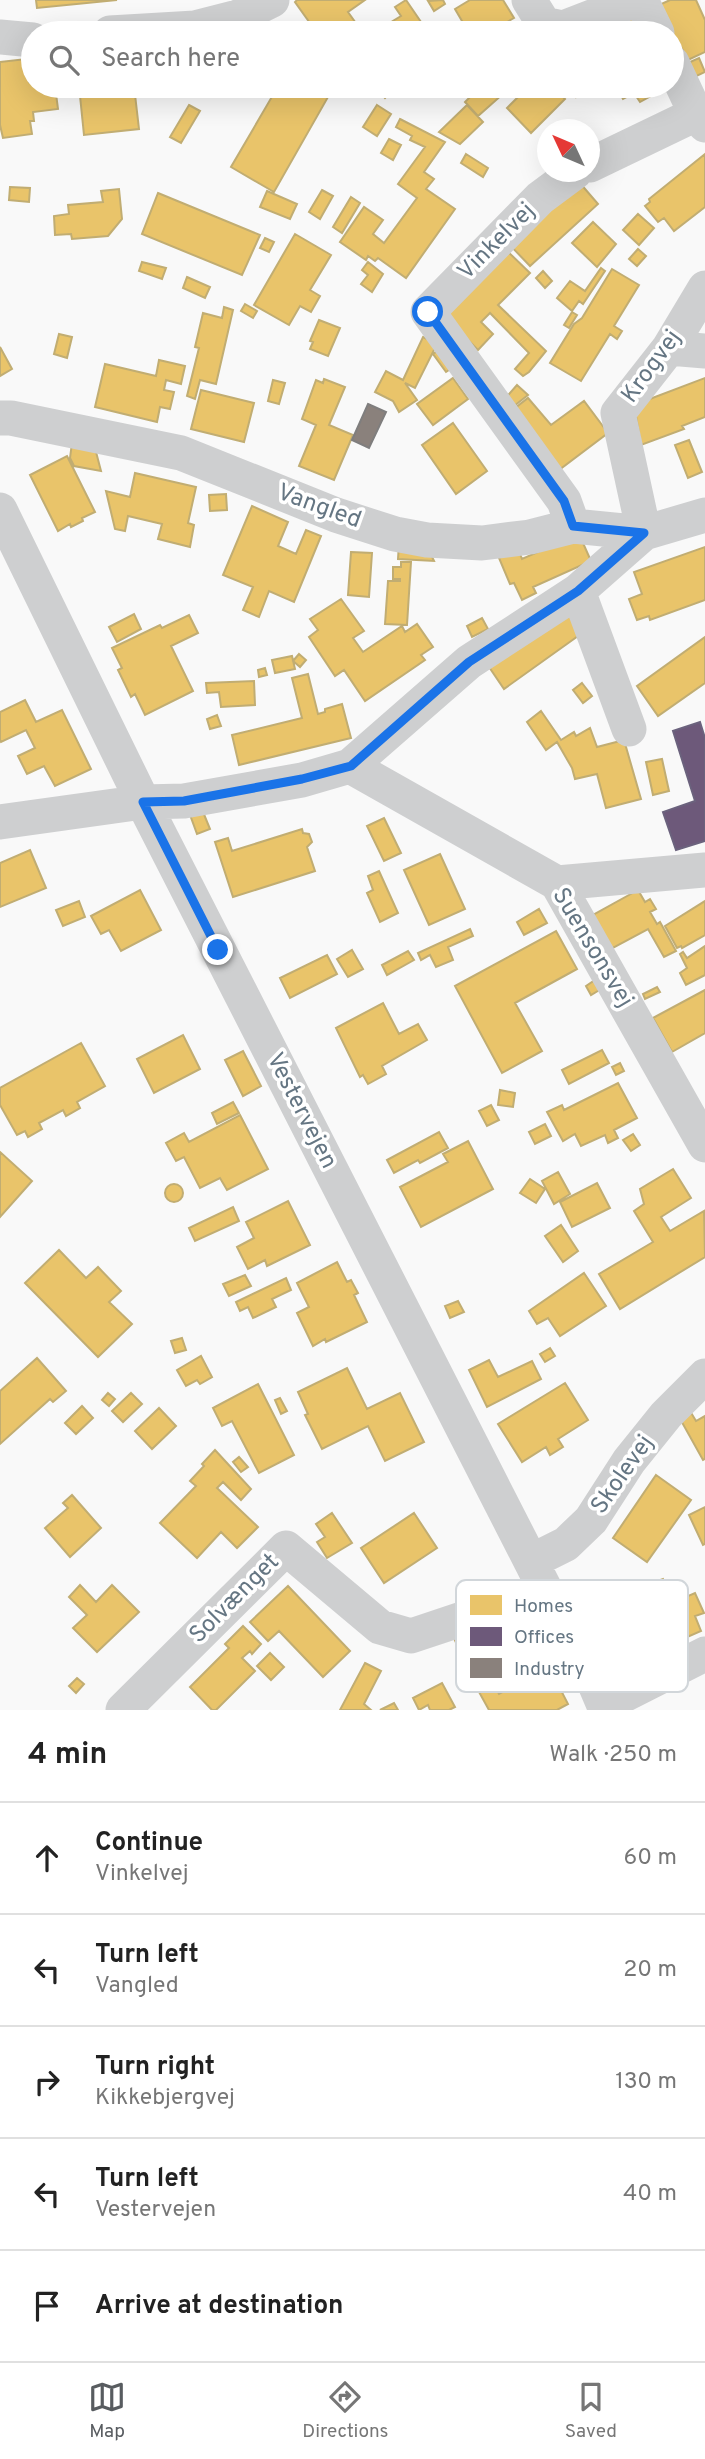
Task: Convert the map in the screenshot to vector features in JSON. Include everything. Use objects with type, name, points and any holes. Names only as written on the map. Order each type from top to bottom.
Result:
[{"type":"street","points":[[222,21],[238,17],[272,0]]},
{"type":"street","points":[[529,0],[542,21]]},
{"type":"street","points":[[581,21],[636,0]]},
{"type":"street","points":[[641,0],[651,21]]},
{"type":"street","points":[[0,37],[21,39]]},
{"type":"street","points":[[600,161],[701,119],[684,86]]},
{"type":"street","name":"Vinkelvej","points":[[562,182],[540,198],[428,312],[564,501],[573,526]]},
{"type":"street","name":"Krogvej","points":[[644,533],[618,413],[669,348],[705,288]]},
{"type":"street","points":[[669,348],[705,351]]},
{"type":"street","name":"Vangled","points":[[0,418],[181,453],[336,515],[396,534],[427,540],[482,543],[530,537],[573,526],[644,533]]},
{"type":"street","name":"Vestervejen","points":[[0,510],[143,802],[541,1580]]},
{"type":"street","points":[[0,822],[143,802],[184,801],[302,779],[351,766],[469,662],[578,591],[644,533],[705,515]]},
{"type":"street","points":[[578,591],[629,729]]},
{"type":"street","name":"Suensonsvej","points":[[351,766],[557,883],[705,1145]]},
{"type":"street","points":[[557,883],[705,870]]},
{"type":"street","name":"Skolevej","points":[[539,1576],[591,1520],[629,1461],[666,1415],[705,1376]]},
{"type":"street","name":"Solvænget","points":[[123,1710],[286,1549],[380,1626],[411,1636],[456,1615]]},
{"type":"street","name":"Solvænget","points":[[530,1580],[539,1576]]},
{"type":"street","points":[[688,1663],[705,1654]]},
{"type":"street","name":"Vestervejen","points":[[598,1692],[606,1710]]},
{"type":"street","points":[[606,1710],[616,1699],[630,1692]]},
{"type":"building: Homes","points":[[36,0],[117,0],[37,8]]},
{"type":"building: Homes","points":[[365,0],[348,12],[354,21],[308,21],[295,2]]},
{"type":"building: Homes","points":[[406,0],[420,21],[393,21],[401,16],[395,7]]},
{"type":"building: Homes","points":[[443,0],[445,4],[434,11],[428,1]]},
{"type":"building: Homes","points":[[470,0],[503,0],[514,18],[509,21],[462,21],[455,9]]},
{"type":"building: Homes","points":[[670,0],[696,0],[705,20],[705,52],[688,60],[684,53],[684,21],[664,21],[657,6]]},
{"type":"building: Homes","points":[[635,11],[641,21],[612,21]]},
{"type":"building: Homes","points":[[699,58],[705,72],[688,80],[684,65]]},
{"type":"building: Homes","points":[[21,60],[21,98],[57,98],[58,109],[33,112],[34,121],[30,121],[32,134],[3,138],[0,125],[0,62]]},
{"type":"building: Homes","points":[[80,98],[135,98],[139,129],[84,135]]},
{"type":"building: Homes","points":[[271,98],[327,98],[274,192],[231,167]]},
{"type":"building: Homes","points":[[469,98],[498,98],[478,116],[465,102]]},
{"type":"building: Homes","points":[[517,98],[564,98],[545,119],[537,119],[537,127],[531,133],[507,108]]},
{"type":"building: Homes","points":[[189,105],[200,111],[181,143],[170,137]]},
{"type":"building: Homes","points":[[377,105],[391,114],[377,136],[363,127]]},
{"type":"building: Homes","points":[[467,105],[483,122],[460,144],[439,132]]},
{"type":"building: Homes","points":[[400,119],[445,142],[424,172],[434,179],[426,189],[455,209],[406,278],[378,258],[375,261],[368,256],[366,260],[340,242],[364,207],[383,220],[373,234],[384,243],[417,198],[398,184],[425,147],[410,140],[412,136],[396,127]]},
{"type":"building: Homes","points":[[389,139],[401,145],[393,160],[381,153]]},
{"type":"building: Homes","points":[[466,154],[488,168],[483,177],[461,163]]},
{"type":"building: Homes","points":[[705,154],[705,207],[674,231],[664,218],[658,222],[645,206],[650,202],[649,199]]},
{"type":"building: Homes","points":[[566,182],[579,182],[598,204],[530,266],[505,240]]},
{"type":"building: Homes","points":[[10,187],[30,188],[29,202],[9,200]]},
{"type":"building: Homes","points":[[119,189],[122,219],[108,236],[72,239],[71,234],[55,235],[54,216],[69,214],[68,205],[103,202],[101,191]]},
{"type":"building: Homes","points":[[322,190],[333,196],[320,219],[309,212]]},
{"type":"building: Homes","points":[[267,191],[297,204],[290,219],[260,207]]},
{"type":"building: Homes","points":[[158,193],[260,235],[242,275],[142,234]]},
{"type":"building: Homes","points":[[351,197],[360,203],[342,233],[333,227]]},
{"type":"building: Homes","points":[[638,214],[654,228],[639,245],[623,230]]},
{"type":"building: Homes","points":[[593,222],[616,244],[597,267],[572,243]]},
{"type":"building: Homes","points":[[295,234],[331,255],[310,290],[320,296],[311,312],[300,306],[289,325],[254,305]]},
{"type":"building: Homes","points":[[265,238],[274,242],[269,252],[260,248]]},
{"type":"building: Homes","points":[[502,246],[530,273],[498,305],[546,351],[523,376],[515,369],[529,353],[490,313],[481,322],[493,334],[478,350],[439,311]]},
{"type":"building: Homes","points":[[638,249],[646,256],[637,266],[629,259]]},
{"type":"building: Homes","points":[[142,262],[166,268],[162,279],[139,271]]},
{"type":"building: Homes","points":[[368,262],[383,274],[372,292],[361,284],[368,275],[362,270]]},
{"type":"building: Homes","points":[[601,268],[605,271],[583,304],[579,301],[572,311],[557,298],[570,281],[585,291]]},
{"type":"building: Homes","points":[[612,269],[639,285],[614,326],[622,331],[617,339],[610,334],[581,381],[550,363]]},
{"type":"building: Homes","points":[[543,271],[552,281],[545,288],[536,278]]},
{"type":"building: Homes","points":[[187,277],[210,287],[205,298],[183,288]]},
{"type":"building: Homes","points":[[245,304],[257,311],[253,318],[241,311]]},
{"type":"building: Homes","points":[[224,307],[233,310],[216,384],[200,380],[195,399],[187,396],[199,348],[195,347],[203,313],[222,318]]},
{"type":"building: Homes","points":[[572,312],[577,315],[569,328],[564,325]]},
{"type":"building: Homes","points":[[319,320],[340,328],[328,356],[310,349],[313,342],[310,341]]},
{"type":"building: Homes","points":[[59,334],[72,337],[67,358],[54,354]]},
{"type":"building: Homes","points":[[423,337],[437,344],[415,388],[405,383],[417,400],[399,412],[393,401],[375,392],[386,371],[403,380]]},
{"type":"building: Homes","points":[[0,347],[12,369],[0,376]]},
{"type":"building: Homes","points":[[442,348],[455,366],[446,372],[433,354]]},
{"type":"building: Homes","points":[[159,360],[185,366],[181,384],[166,380],[164,390],[174,392],[170,409],[160,407],[157,422],[95,407],[105,364],[156,376]]},
{"type":"building: Homes","points":[[453,378],[468,399],[433,425],[417,404]]},
{"type":"building: Homes","points":[[705,378],[705,417],[682,426],[684,429],[641,445],[634,405]]},
{"type":"building: Homes","points":[[324,379],[345,387],[329,425],[353,435],[334,480],[299,466],[316,425],[302,419],[316,380],[323,383]]},
{"type":"building: Homes","points":[[273,380],[285,383],[279,404],[268,401]]},
{"type":"building: Homes","points":[[517,385],[528,395],[509,410],[502,402]]},
{"type":"building: Homes","points":[[201,390],[254,403],[244,442],[191,429]]},
{"type":"building: Homes","points":[[528,398],[551,425],[584,401],[608,433],[555,473],[510,412]]},
{"type":"building: Homes","points":[[453,423],[487,471],[456,494],[422,445]]},
{"type":"building: Homes","points":[[689,440],[702,472],[688,478],[675,445]]},
{"type":"building: Homes","points":[[72,443],[95,448],[101,471],[74,466],[70,458]]},
{"type":"building: Homes","points":[[67,456],[95,512],[82,518],[83,521],[58,531],[30,475]]},
{"type":"building: Homes","points":[[135,473],[196,487],[188,523],[194,525],[190,547],[158,539],[162,524],[128,516],[125,531],[115,529],[106,491],[130,497]]},
{"type":"building: Homes","points":[[226,494],[227,510],[210,511],[209,495]]},
{"type":"building: Homes","points":[[252,506],[288,522],[278,546],[296,554],[306,530],[321,536],[294,602],[269,591],[259,617],[243,610],[253,587],[223,575]]},
{"type":"building: Homes","points":[[579,534],[591,561],[533,587],[536,593],[522,600],[514,583],[510,584],[499,558],[518,549],[522,559]]},
{"type":"building: Homes","points":[[399,543],[426,544],[434,561],[398,559]]},
{"type":"building: Homes","points":[[705,547],[705,600],[650,620],[649,616],[637,620],[629,599],[642,594],[634,572]]},
{"type":"building: Homes","points":[[351,552],[372,553],[369,597],[348,595]]},
{"type":"building: Homes","points":[[401,562],[411,562],[407,625],[385,624],[388,581],[400,581],[393,579],[393,567],[401,567]]},
{"type":"building: Homes","points":[[341,599],[364,631],[353,638],[363,652],[402,626],[405,632],[417,624],[433,647],[421,655],[425,660],[365,701],[344,670],[335,676],[309,637],[318,630],[310,619]]},
{"type":"building: Homes","points":[[565,603],[585,631],[504,689],[485,661]]},
{"type":"building: Homes","points":[[134,614],[141,629],[117,642],[109,627]]},
{"type":"building: Homes","points":[[189,615],[198,633],[171,646],[193,691],[145,715],[135,694],[131,697],[118,670],[122,668],[112,648],[160,625],[162,628]]},
{"type":"building: Homes","points":[[482,618],[488,629],[472,637],[467,626]]},
{"type":"building: Homes","points":[[705,637],[705,683],[658,716],[637,686]]},
{"type":"building: Homes","points":[[299,654],[306,660],[300,667],[293,661]]},
{"type":"building: Homes","points":[[292,656],[295,669],[275,673],[272,660]]},
{"type":"building: Homes","points":[[265,668],[267,675],[259,677],[258,670]]},
{"type":"building: Homes","points":[[308,674],[318,714],[342,704],[351,738],[239,765],[232,735],[302,718],[292,678]]},
{"type":"building: Homes","points":[[254,681],[255,705],[221,707],[219,692],[207,693],[206,683]]},
{"type":"building: Homes","points":[[582,683],[592,696],[583,703],[573,690]]},
{"type":"building: Homes","points":[[25,700],[36,722],[62,710],[91,769],[55,786],[44,766],[27,774],[18,756],[35,748],[26,730],[1,742],[0,740],[0,712]]},
{"type":"building: Homes","points":[[541,711],[561,740],[574,732],[576,736],[590,728],[597,747],[624,740],[641,799],[606,808],[597,774],[575,779],[572,768],[557,742],[546,750],[527,722]]},
{"type":"building: Homes","points":[[217,715],[221,726],[210,729],[207,719]]},
{"type":"building: Homes","points":[[662,759],[669,791],[653,795],[646,762]]},
{"type":"building: Homes","points":[[201,807],[210,829],[197,834],[189,812]]},
{"type":"building: Homes","points":[[384,818],[401,853],[384,861],[367,826]]},
{"type":"building: Homes","points":[[302,829],[303,833],[309,834],[312,842],[307,847],[315,871],[233,897],[215,842],[228,838],[232,851]]},
{"type":"building: Homes","points":[[30,850],[46,888],[0,907],[0,863]]},
{"type":"building: Homes","points":[[440,854],[465,909],[429,925],[404,870]]},
{"type":"building: Homes","points":[[379,871],[398,913],[380,922],[367,893],[373,890],[368,876]]},
{"type":"building: Homes","points":[[140,890],[161,930],[121,951],[109,930],[101,934],[91,916]]},
{"type":"building: Homes","points":[[638,890],[645,902],[650,899],[656,909],[650,912],[657,924],[660,922],[676,951],[664,957],[648,929],[611,949],[593,915]]},
{"type":"building: Homes","points":[[79,901],[85,917],[63,926],[56,910]]},
{"type":"building: Homes","points":[[705,901],[705,935],[682,948],[677,948],[665,926]]},
{"type":"building: Homes","points":[[539,909],[547,923],[524,935],[517,922]]},
{"type":"building: Homes","points":[[470,929],[473,936],[448,947],[453,960],[436,967],[430,955],[421,960],[418,953]]},
{"type":"building: Homes","points":[[556,931],[577,969],[515,1003],[542,1051],[502,1073],[455,986]]},
{"type":"building: Homes","points":[[705,946],[705,975],[686,985],[680,973],[687,968],[680,954],[683,952],[687,958]]},
{"type":"building: Homes","points":[[352,950],[363,969],[348,977],[337,959]]},
{"type":"building: Homes","points":[[408,951],[414,960],[387,975],[382,965]]},
{"type":"building: Homes","points":[[327,955],[337,974],[290,998],[280,978]]},
{"type":"building: Homes","points":[[595,980],[601,989],[591,995],[586,986]]},
{"type":"building: Homes","points":[[657,987],[660,992],[645,999],[643,994]]},
{"type":"building: Homes","points":[[705,990],[705,1033],[672,1052],[653,1018]]},
{"type":"building: Homes","points":[[383,1003],[399,1034],[418,1024],[427,1040],[382,1066],[386,1074],[368,1084],[363,1075],[360,1077],[336,1028]]},
{"type":"building: Homes","points":[[183,1035],[200,1069],[154,1093],[137,1059]]},
{"type":"building: Homes","points":[[81,1043],[105,1086],[77,1102],[80,1108],[66,1116],[63,1110],[39,1123],[42,1129],[28,1137],[25,1131],[17,1135],[0,1105],[0,1088]]},
{"type":"building: Homes","points":[[602,1050],[609,1063],[569,1084],[562,1070]]},
{"type":"building: Homes","points":[[243,1051],[261,1086],[243,1096],[225,1060]]},
{"type":"building: Homes","points":[[620,1063],[624,1071],[616,1075],[612,1067]]},
{"type":"building: Homes","points":[[618,1083],[637,1118],[614,1130],[618,1138],[608,1143],[605,1135],[581,1146],[575,1134],[563,1141],[547,1112],[562,1105],[564,1110]]},
{"type":"building: Homes","points":[[500,1090],[515,1093],[513,1107],[498,1105]]},
{"type":"building: Homes","points":[[233,1102],[239,1113],[217,1124],[212,1113]]},
{"type":"building: Homes","points":[[491,1105],[499,1120],[487,1126],[479,1111]]},
{"type":"building: Homes","points":[[240,1115],[268,1169],[227,1190],[220,1178],[200,1188],[184,1157],[176,1161],[166,1143],[184,1133],[189,1142]]},
{"type":"building: Homes","points":[[545,1124],[551,1136],[535,1144],[529,1132]]},
{"type":"building: Homes","points":[[439,1132],[448,1148],[394,1173],[387,1160]]},
{"type":"building: Homes","points":[[633,1134],[640,1145],[631,1151],[623,1140]]},
{"type":"building: Homes","points":[[468,1141],[493,1189],[421,1227],[400,1187],[448,1162],[443,1154]]},
{"type":"building: Homes","points":[[0,1152],[32,1181],[0,1217]]},
{"type":"building: Homes","points":[[673,1169],[691,1198],[661,1217],[670,1231],[704,1211],[705,1257],[620,1309],[599,1274],[653,1242],[634,1211],[644,1204],[640,1189]]},
{"type":"building: Homes","points":[[558,1172],[570,1194],[554,1204],[542,1181]]},
{"type":"building: Homes","points":[[530,1179],[545,1189],[536,1203],[520,1193]]},
{"type":"building: Homes","points":[[597,1183],[610,1208],[572,1227],[560,1202]]},
{"type":"building: Homes","points":[[174,1184],[180,1187],[183,1193],[180,1199],[174,1202],[168,1199],[165,1193],[168,1187]]},
{"type":"building: Homes","points":[[288,1201],[310,1245],[267,1266],[265,1260],[248,1269],[237,1247],[254,1238],[246,1222]]},
{"type":"building: Homes","points":[[233,1207],[239,1221],[195,1241],[189,1228]]},
{"type":"building: Homes","points":[[561,1225],[578,1251],[563,1262],[545,1236]]},
{"type":"building: Homes","points":[[59,1250],[86,1278],[98,1267],[121,1291],[109,1302],[132,1324],[98,1357],[25,1283]]},
{"type":"building: Homes","points":[[337,1262],[347,1282],[351,1280],[358,1293],[354,1295],[367,1322],[313,1346],[297,1313],[309,1307],[297,1283]]},
{"type":"building: Homes","points":[[584,1273],[606,1306],[560,1336],[548,1318],[537,1324],[529,1311]]},
{"type":"building: Homes","points":[[245,1275],[251,1286],[229,1296],[223,1284]]},
{"type":"building: Homes","points":[[286,1278],[291,1290],[272,1299],[276,1307],[253,1318],[248,1307],[240,1311],[236,1302]]},
{"type":"building: Homes","points":[[458,1301],[464,1312],[450,1318],[445,1306]]},
{"type":"building: Homes","points":[[182,1338],[186,1350],[175,1353],[171,1341]]},
{"type":"building: Homes","points":[[550,1348],[555,1356],[545,1362],[540,1354]]},
{"type":"building: Homes","points":[[201,1356],[212,1377],[200,1384],[197,1380],[186,1386],[177,1370]]},
{"type":"building: Homes","points":[[37,1358],[66,1391],[53,1402],[50,1399],[0,1444],[0,1391]]},
{"type":"building: Homes","points":[[489,1360],[498,1377],[532,1361],[541,1379],[487,1407],[469,1370]]},
{"type":"building: Homes","points":[[347,1368],[367,1409],[400,1393],[424,1442],[385,1461],[368,1426],[322,1449],[305,1415],[308,1414],[298,1392]]},
{"type":"building: Homes","points":[[565,1383],[588,1420],[558,1439],[563,1447],[550,1455],[546,1447],[522,1462],[498,1424]]},
{"type":"building: Homes","points":[[258,1384],[294,1455],[259,1473],[232,1421],[222,1426],[213,1408]]},
{"type":"building: Homes","points":[[108,1393],[115,1399],[109,1406],[102,1400]]},
{"type":"building: Homes","points":[[131,1393],[142,1404],[123,1422],[112,1411]]},
{"type":"building: Homes","points":[[280,1398],[287,1411],[281,1414],[275,1400]]},
{"type":"building: Homes","points":[[82,1406],[93,1418],[76,1434],[65,1423]]},
{"type":"building: Homes","points":[[159,1408],[176,1426],[152,1449],[135,1431]]},
{"type":"building: Homes","points":[[690,1411],[696,1421],[705,1416],[703,1460],[679,1417]]},
{"type":"building: Homes","points":[[215,1450],[251,1489],[241,1500],[223,1482],[217,1488],[258,1527],[237,1548],[221,1532],[197,1558],[160,1523],[196,1486],[190,1481]]},
{"type":"building: Homes","points":[[239,1457],[248,1467],[241,1472],[233,1462]]},
{"type":"building: Homes","points":[[656,1475],[691,1500],[647,1562],[613,1538]]},
{"type":"building: Homes","points":[[72,1495],[101,1528],[70,1557],[45,1528],[68,1508],[63,1503]]},
{"type":"building: Homes","points":[[705,1507],[705,1544],[703,1545],[689,1515]]},
{"type":"building: Homes","points":[[332,1513],[352,1543],[327,1558],[317,1542],[325,1537],[316,1524]]},
{"type":"building: Homes","points":[[414,1513],[437,1548],[384,1583],[361,1548]]},
{"type":"building: Homes","points":[[80,1585],[96,1602],[112,1585],[139,1612],[97,1652],[73,1628],[87,1615],[69,1597]]},
{"type":"building: Homes","points":[[288,1586],[350,1651],[323,1677],[279,1631],[268,1641],[250,1622]]},
{"type":"building: Homes","points":[[695,1593],[704,1613],[695,1616],[701,1631],[688,1637],[688,1596]]},
{"type":"building: Homes","points":[[243,1626],[261,1644],[252,1654],[250,1651],[242,1658],[255,1671],[216,1710],[212,1710],[190,1687],[229,1648],[225,1644]]},
{"type":"building: Homes","points":[[456,1627],[456,1643],[450,1629]]},
{"type":"building: Homes","points":[[270,1653],[284,1667],[271,1680],[257,1666]]},
{"type":"building: Homes","points":[[365,1663],[381,1671],[364,1704],[371,1710],[340,1710]]},
{"type":"building: Homes","points":[[77,1678],[84,1684],[76,1693],[69,1686]]},
{"type":"building: Homes","points":[[442,1683],[455,1707],[449,1710],[430,1710],[428,1705],[419,1710],[413,1698]]},
{"type":"building: Homes","points":[[479,1692],[562,1692],[568,1704],[557,1710],[489,1710]]},
{"type":"building: Homes","points":[[394,1703],[398,1710],[380,1710]]},
{"type":"building: Offices","points":[[700,722],[705,738],[705,841],[676,850],[663,812],[695,801],[673,731]]},
{"type":"building: Industry","points":[[368,404],[386,412],[369,448],[352,440]]},
{"type":"route","points":[[218,950],[143,802],[184,801],[302,779],[351,766],[469,662],[578,591],[644,533],[573,526],[564,501],[428,312]]}]
